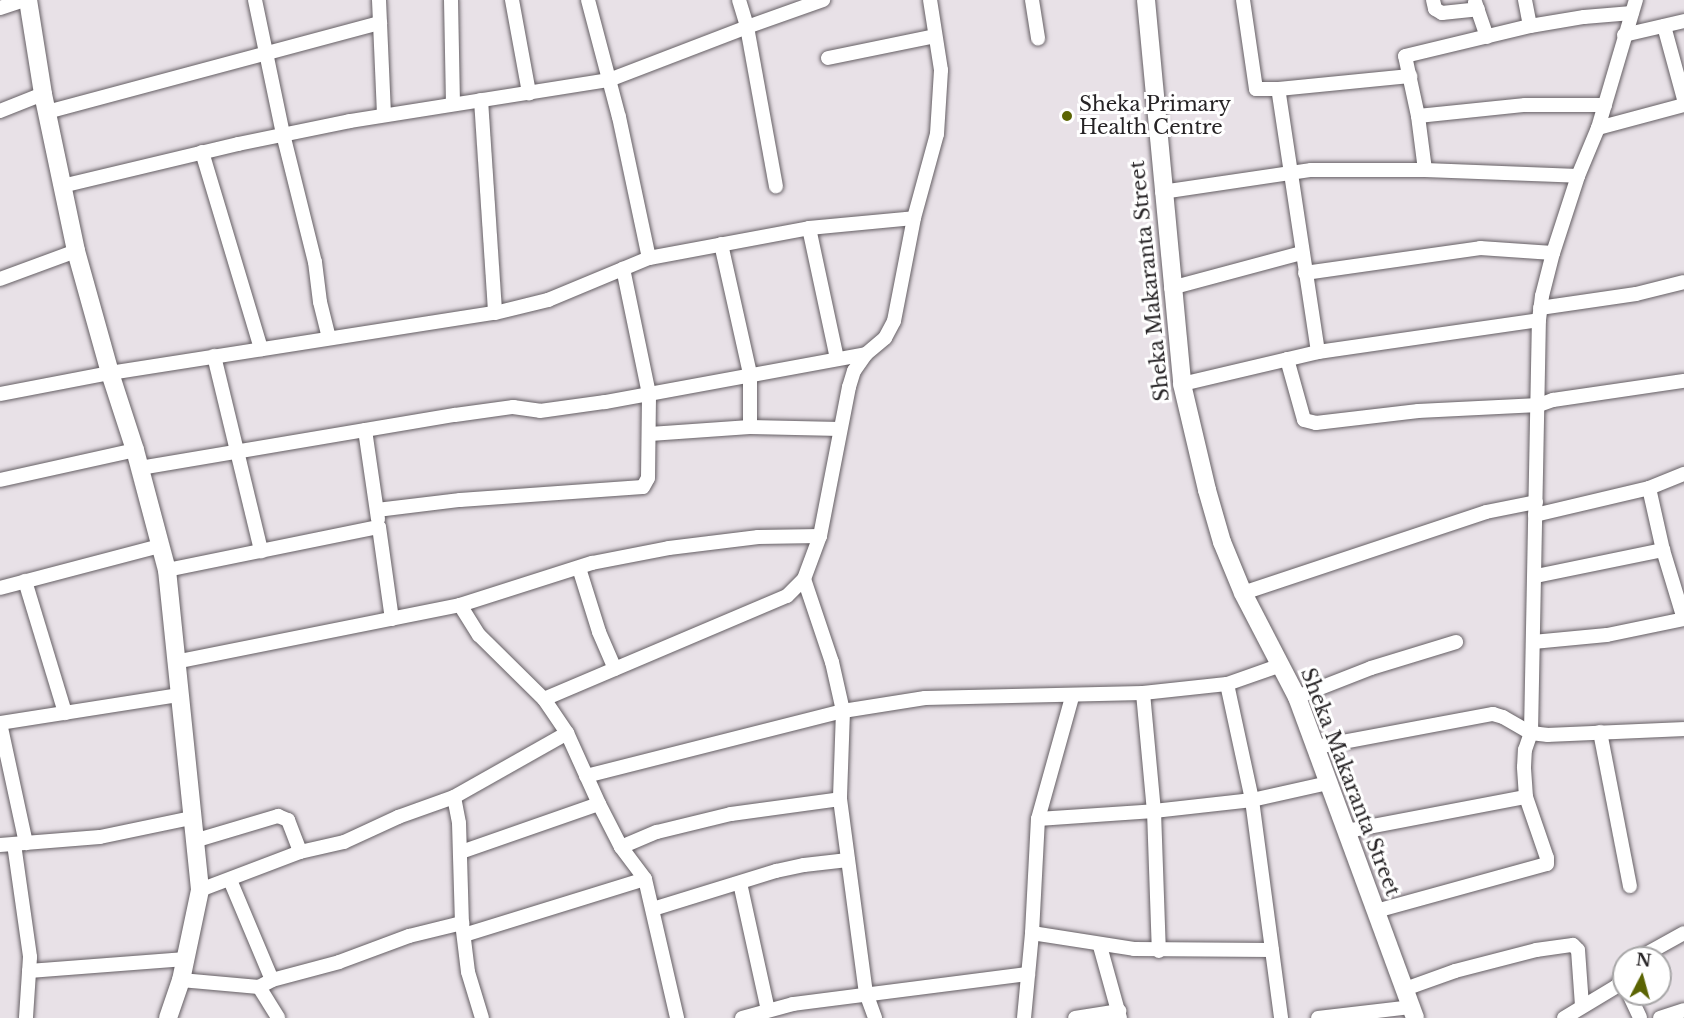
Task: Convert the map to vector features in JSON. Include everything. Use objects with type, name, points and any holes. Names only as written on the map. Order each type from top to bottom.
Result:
[{"type":"street","points":[[0,8],[26,0],[76,251],[110,373],[135,450],[167,570],[200,890],[181,980],[168,1018]]},
{"type":"street","points":[[255,0],[283,134],[315,262],[320,303],[329,338]]},
{"type":"street","points":[[379,0],[384,115]]},
{"type":"street","points":[[451,0],[453,102]]},
{"type":"street","points":[[512,0],[529,93]]},
{"type":"street","points":[[588,0],[609,80],[649,258]]},
{"type":"street","points":[[738,0],[747,27],[776,186]]},
{"type":"street","points":[[62,186],[283,134],[453,102],[482,100],[609,80],[823,0]]},
{"type":"street","points":[[544,699],[788,596],[804,579],[820,536],[840,429],[854,371],[866,354],[885,338],[894,321],[914,218],[937,134],[941,105],[941,70],[930,0]]},
{"type":"street","points":[[1032,0],[1038,39]]},
{"type":"street","name":"Sheka Makaranta Street","points":[[1146,0],[1170,288],[1182,384],[1207,490],[1222,542],[1243,593],[1297,697],[1413,1012]]},
{"type":"street","points":[[1243,0],[1256,89],[1278,89],[1410,76]]},
{"type":"street","points":[[1433,0],[1435,9],[1442,13],[1476,4],[1487,37]]},
{"type":"street","points":[[1525,0],[1530,27]]},
{"type":"street","points":[[1425,170],[1418,116],[1405,56],[1530,27],[1634,7]]},
{"type":"street","points":[[1376,911],[1547,864],[1526,797],[1525,750],[1531,733],[1540,314],[1552,253],[1578,176],[1598,128],[1634,7]]},
{"type":"street","points":[[1624,35],[1684,21]]},
{"type":"street","points":[[0,111],[45,103],[266,52],[380,23]]},
{"type":"street","points":[[1664,27],[1684,99]]},
{"type":"street","points":[[828,58],[934,36]]},
{"type":"street","points":[[1278,89],[1318,352]]},
{"type":"street","points":[[482,100],[495,313]]},
{"type":"street","points":[[1418,116],[1525,105],[1605,105]]},
{"type":"street","points":[[1598,128],[1684,105]]},
{"type":"street","points":[[202,152],[261,349]]},
{"type":"street","points":[[1162,192],[1311,170],[1425,170],[1578,176]]},
{"type":"street","points":[[0,394],[110,373],[495,313],[548,300],[649,258],[809,228],[914,218]]},
{"type":"street","points":[[809,228],[837,359]]},
{"type":"street","points":[[721,244],[750,374],[750,427]]},
{"type":"street","points":[[1305,273],[1480,248],[1552,253]]},
{"type":"street","points":[[0,279],[76,251]]},
{"type":"street","points":[[1170,288],[1302,253]]},
{"type":"street","points":[[377,510],[460,500],[643,487],[648,478],[649,394],[622,269]]},
{"type":"street","points":[[1182,384],[1318,352],[1540,314],[1684,282]]},
{"type":"street","points":[[140,468],[513,407],[540,411],[649,394],[866,354]]},
{"type":"street","points":[[214,356],[261,551]]},
{"type":"street","points":[[1287,359],[1304,420],[1308,422],[1418,411],[1539,405],[1553,400],[1684,381]]},
{"type":"street","points":[[650,434],[750,427],[840,429]]},
{"type":"street","points":[[365,430],[392,619]]},
{"type":"street","points":[[0,480],[135,450]]},
{"type":"street","points":[[1243,593],[1486,512],[1535,509],[1649,488],[1684,474]]},
{"type":"street","points":[[1533,642],[1616,634],[1684,619],[1663,550],[1649,488]]},
{"type":"street","points":[[167,570],[379,527]]},
{"type":"street","points":[[175,662],[460,605],[579,568],[681,547],[758,537],[820,536]]},
{"type":"street","points":[[0,588],[160,546]]},
{"type":"street","points":[[1536,576],[1663,550]]},
{"type":"street","points":[[579,568],[599,632],[615,669]]},
{"type":"street","points":[[804,579],[832,662],[843,711],[840,799],[866,993],[875,1018]]},
{"type":"street","points":[[25,581],[65,713]]},
{"type":"street","points":[[460,605],[479,635],[544,699],[567,733],[598,804],[621,846],[645,879],[654,909],[677,1018]]},
{"type":"street","points":[[1297,697],[1371,668],[1456,642]]},
{"type":"street","points":[[586,776],[843,711],[925,698],[1072,697],[1143,693],[1227,684],[1281,665]]},
{"type":"street","points":[[1227,684],[1252,800],[1281,1018]]},
{"type":"street","points":[[1143,693],[1154,811],[1159,951]]},
{"type":"street","points":[[26,1018],[30,971],[27,934],[13,844],[0,723],[179,695]]},
{"type":"street","points":[[1024,1018],[1032,933],[1038,819],[1072,697]]},
{"type":"street","points":[[1316,747],[1493,714],[1531,733],[1548,735],[1684,729]]},
{"type":"street","points":[[1600,732],[1630,886]]},
{"type":"street","points":[[200,890],[300,852],[344,842],[398,817],[454,797],[567,733]]},
{"type":"street","points":[[1038,819],[1154,811],[1252,800],[1328,783]]},
{"type":"street","points":[[454,797],[461,852],[463,929],[468,972],[482,1018]]},
{"type":"street","points":[[1347,831],[1526,797]]},
{"type":"street","points":[[621,846],[676,826],[731,814],[840,799]]},
{"type":"street","points":[[461,852],[598,804]]},
{"type":"street","points":[[194,841],[278,816],[288,820],[300,852]]},
{"type":"street","points":[[13,844],[100,837],[191,818]]},
{"type":"street","points":[[654,909],[804,865],[848,860]]},
{"type":"street","points":[[181,980],[259,987],[272,980],[339,962],[409,936],[463,929],[645,879]]},
{"type":"street","points":[[230,880],[272,980]]},
{"type":"street","points":[[740,883],[776,1012]]},
{"type":"street","points":[[1032,933],[1100,946],[1159,951],[1272,950]]},
{"type":"street","points":[[1661,946],[1684,933]]},
{"type":"street","points":[[1405,989],[1455,971],[1536,950],[1574,945],[1578,950],[1582,1006]]},
{"type":"street","points":[[1075,1018],[1119,1015],[1100,946]]},
{"type":"street","points":[[30,971],[186,959]]},
{"type":"street","points":[[742,1018],[866,993],[878,994],[1028,974]]},
{"type":"street","points":[[259,987],[278,1018]]},
{"type":"street","points":[[1564,1018],[1612,989]]},
{"type":"street","points":[[1660,1018],[1684,1010]]},
{"type":"street","points":[[1318,1018],[1413,1012]]},
{"type":"place","name":"Sheka Primary Health Centre","points":[[1067,116]]}]
